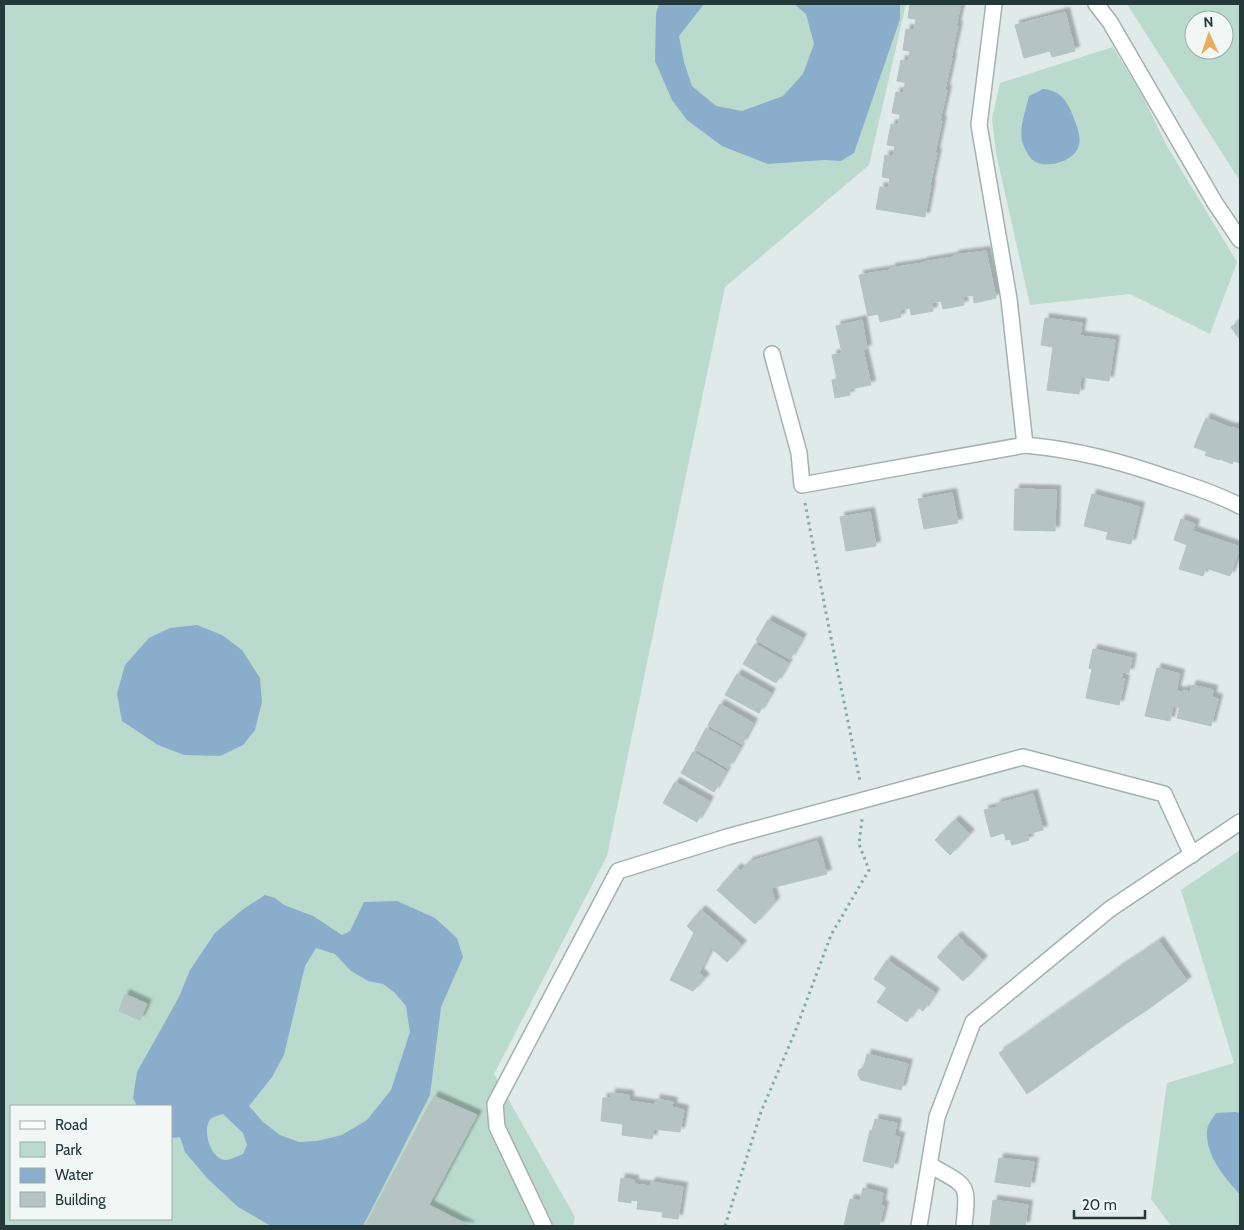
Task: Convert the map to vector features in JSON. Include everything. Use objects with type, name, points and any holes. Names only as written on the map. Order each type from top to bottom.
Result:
[{"type":"street","points":[[994,4],[979,124],[1008,299],[1025,445]]},
{"type":"street","points":[[1096,4],[1110,22],[1215,203],[1240,240]]},
{"type":"street","points":[[772,354],[799,453],[802,485],[1025,445],[1056,448],[1119,461],[1217,494],[1240,506]]},
{"type":"street","points":[[544,1226],[498,1127],[496,1104],[618,871],[727,837],[1023,757],[1164,794],[1192,855]]},
{"type":"street","points":[[919,1226],[937,1117],[973,1022],[1110,910],[1240,822]]},
{"type":"street","points":[[930,1165],[961,1183],[965,1190],[967,1199],[964,1226]]},
{"type":"path","points":[[725,1226],[761,1112],[795,1032],[831,935],[869,870],[858,844],[864,800],[802,485]]},
{"type":"green space","points":[[4,4],[906,4],[869,165],[725,287],[607,856],[494,1074],[575,1217],[573,1226],[4,1226]]},
{"type":"green space","points":[[1127,4],[1240,4],[1240,181]]},
{"type":"green space","points":[[1113,47],[1143,97],[1168,148],[1237,262],[1210,334],[1130,294],[1030,305],[996,153],[992,119],[1000,83]]},
{"type":"green space","points":[[1240,850],[1240,1113],[1236,1112],[1224,1175],[1240,1195],[1240,1226],[1171,1226],[1151,1199],[1167,1083],[1234,1063],[1181,890]]},
{"type":"water","points":[[659,4],[704,4],[679,36],[684,62],[692,86],[716,106],[742,111],[783,96],[803,74],[814,44],[806,14],[794,4],[900,4],[900,19],[854,153],[841,161],[824,160],[768,164],[722,146],[687,120],[672,100],[655,61],[656,14]]},
{"type":"water","points":[[1043,89],[1057,93],[1066,102],[1080,139],[1075,153],[1065,160],[1052,164],[1034,161],[1025,149],[1021,136],[1029,96]]},
{"type":"water","points":[[197,625],[222,635],[242,650],[260,678],[262,702],[255,730],[243,745],[220,756],[184,755],[158,745],[122,721],[117,694],[125,665],[149,638],[170,628]]},
{"type":"water","points":[[265,895],[275,898],[284,905],[313,916],[342,935],[350,931],[364,902],[397,901],[435,918],[457,938],[463,957],[441,1007],[430,1095],[363,1226],[271,1226],[238,1207],[207,1178],[185,1152],[180,1137],[172,1138],[172,1105],[136,1105],[133,1098],[137,1072],[179,997],[190,970],[215,933],[242,910]],"holes":[[[316,948],[335,954],[351,971],[368,981],[383,984],[394,992],[406,1006],[410,1032],[391,1090],[367,1120],[342,1135],[317,1141],[299,1142],[280,1135],[263,1122],[249,1106],[272,1077],[284,1055],[305,966]],[[223,1114],[243,1133],[247,1145],[243,1154],[225,1160],[219,1158],[211,1148],[208,1141],[207,1128],[213,1117]]]},
{"type":"water","points":[[1216,1113],[1240,1113],[1240,1195],[1217,1166],[1207,1140],[1209,1123]]},
{"type":"building","points":[[910,4],[961,4],[956,26],[908,18]]},
{"type":"building","points":[[1065,12],[1075,51],[1052,57],[1050,51],[1024,58],[1015,25]]},
{"type":"building","points":[[916,19],[958,26],[951,58],[903,50],[906,29],[914,30]]},
{"type":"building","points":[[910,51],[952,58],[945,89],[897,81],[901,60],[909,61]]},
{"type":"building","points":[[905,83],[947,90],[940,121],[892,113],[896,92],[904,93]]},
{"type":"building","points":[[900,115],[942,121],[935,153],[887,145],[891,124],[898,125]]},
{"type":"building","points":[[895,146],[937,153],[930,185],[882,177],[885,155],[893,156]]},
{"type":"building","points":[[890,178],[931,185],[925,217],[876,209],[880,187],[888,188]]},
{"type":"building","points":[[986,251],[996,298],[974,303],[973,295],[962,297],[954,255]]},
{"type":"building","points":[[954,257],[964,305],[943,309],[941,301],[931,303],[923,262]]},
{"type":"building","points":[[923,263],[933,311],[911,315],[910,308],[900,310],[891,268]]},
{"type":"building","points":[[891,270],[901,317],[880,322],[878,314],[868,316],[859,275]]},
{"type":"building","points":[[1045,318],[1082,323],[1080,336],[1115,340],[1109,381],[1081,377],[1079,394],[1047,390],[1053,347],[1041,345]]},
{"type":"building","points":[[862,320],[867,349],[863,350],[871,385],[849,389],[850,395],[835,398],[832,380],[837,379],[832,355],[842,353],[836,326]]},
{"type":"building","points":[[1240,321],[1240,340],[1231,327]]},
{"type":"building","points":[[1206,418],[1232,427],[1219,460],[1205,455],[1207,452],[1194,447]]},
{"type":"building","points":[[1232,427],[1240,430],[1240,463],[1234,461],[1232,464],[1219,460]]},
{"type":"building","points":[[1015,489],[1056,490],[1055,531],[1014,530]]},
{"type":"building","points":[[952,493],[958,523],[924,529],[918,499]]},
{"type":"building","points":[[1092,494],[1140,507],[1131,544],[1106,539],[1108,532],[1084,526]]},
{"type":"building","points":[[870,512],[876,546],[846,551],[840,517]]},
{"type":"building","points":[[1181,519],[1195,524],[1193,531],[1240,547],[1230,576],[1206,568],[1203,576],[1179,569],[1187,545],[1174,540]]},
{"type":"building","points":[[768,620],[802,638],[790,659],[756,640]]},
{"type":"building","points":[[755,644],[788,663],[776,683],[743,664]]},
{"type":"building","points":[[1093,649],[1132,658],[1129,673],[1123,672],[1121,679],[1125,679],[1119,705],[1086,698],[1092,669],[1089,668]]},
{"type":"building","points":[[1157,668],[1180,674],[1176,691],[1183,692],[1180,708],[1173,706],[1170,721],[1145,716]]},
{"type":"building","points":[[737,674],[771,693],[759,713],[725,695]]},
{"type":"building","points":[[1192,685],[1213,690],[1212,697],[1218,699],[1211,726],[1177,718],[1184,690],[1190,692]]},
{"type":"building","points":[[720,704],[753,723],[742,744],[708,725]]},
{"type":"building","points":[[706,728],[740,747],[728,768],[695,749]]},
{"type":"building","points":[[693,752],[726,771],[714,792],[681,773]]},
{"type":"building","points":[[675,782],[709,801],[697,822],[663,803]]},
{"type":"building","points":[[1033,794],[1043,830],[1027,834],[1029,840],[1012,845],[1010,839],[1006,840],[1004,833],[991,837],[984,810],[997,807],[996,804]]},
{"type":"building","points":[[955,820],[970,834],[950,855],[935,840]]},
{"type":"building","points":[[817,841],[827,874],[771,888],[775,902],[755,924],[717,890],[737,868],[741,871],[749,862]]},
{"type":"building","points":[[701,910],[742,945],[727,962],[711,948],[699,973],[705,978],[693,991],[670,980],[694,933],[687,926]]},
{"type":"building","points":[[957,936],[983,960],[963,981],[937,957]]},
{"type":"building","points":[[1159,941],[1187,981],[1166,996],[1138,956]]},
{"type":"building","points":[[1138,956],[1166,996],[1147,1010],[1118,969]]},
{"type":"building","points":[[887,960],[935,993],[923,1011],[917,1007],[907,1022],[877,1002],[887,988],[874,979]]},
{"type":"building","points":[[1118,969],[1147,1010],[1127,1023],[1099,983]]},
{"type":"building","points":[[1099,983],[1127,1023],[1107,1037],[1079,997]]},
{"type":"building","points":[[125,994],[147,1004],[140,1020],[119,1011]]},
{"type":"building","points":[[1079,997],[1107,1037],[1087,1051],[1059,1011]]},
{"type":"building","points":[[1059,1011],[1087,1051],[1068,1065],[1039,1025]]},
{"type":"building","points":[[1039,1025],[1068,1065],[1048,1079],[1020,1039]]},
{"type":"building","points":[[1020,1039],[1048,1079],[1027,1094],[999,1053]]},
{"type":"building","points":[[867,1054],[908,1064],[901,1090],[861,1080],[858,1075],[859,1070],[864,1067]]},
{"type":"building","points":[[611,1093],[629,1095],[629,1101],[655,1105],[656,1099],[673,1102],[672,1107],[684,1110],[680,1132],[654,1129],[652,1139],[622,1135],[623,1124],[601,1121],[603,1098],[611,1098]]},
{"type":"building","points":[[434,1096],[477,1115],[429,1205],[470,1226],[365,1226]]},
{"type":"building","points":[[875,1119],[897,1123],[894,1136],[900,1137],[893,1168],[863,1161],[870,1130],[872,1131]]},
{"type":"building","points":[[999,1158],[1034,1162],[1030,1187],[995,1182]]},
{"type":"building","points":[[621,1178],[634,1180],[634,1184],[650,1186],[651,1182],[683,1187],[678,1219],[662,1217],[663,1212],[637,1209],[638,1201],[631,1200],[631,1203],[618,1201]]},
{"type":"building","points":[[863,1188],[883,1193],[881,1205],[884,1206],[879,1226],[844,1226],[850,1199],[860,1201]]},
{"type":"building","points":[[993,1200],[1028,1205],[1025,1226],[990,1225]]}]
